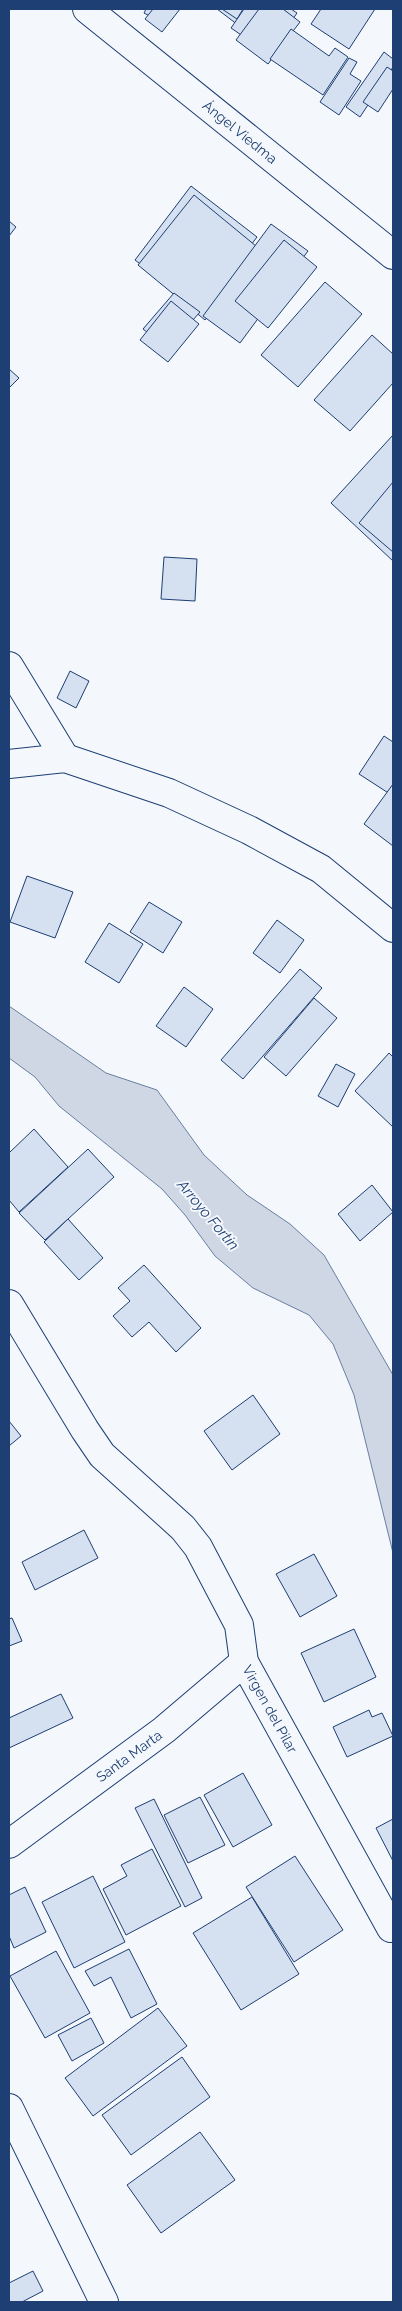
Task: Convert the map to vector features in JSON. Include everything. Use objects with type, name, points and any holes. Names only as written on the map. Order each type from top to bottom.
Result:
[{"type":"street","name":"Ángel Viedma","points":[[87,9],[393,256]]},
{"type":"street","points":[[9,666],[65,758]]},
{"type":"street","points":[[9,764],[65,758],[169,793],[249,830],[320,869],[393,928]]},
{"type":"street","name":"Virgen del Pilar","points":[[9,1304],[102,1455],[183,1528],[198,1547],[239,1625],[244,1662],[391,1928]]},
{"type":"street","name":"Santa Marta","points":[[9,1844],[164,1730],[244,1662]]},
{"type":"street","points":[[9,2108],[104,2302]]},
{"type":"water","name":"Arroyo Fortín","points":[[9,1006],[106,1073],[157,1090],[204,1155],[247,1195],[290,1224],[324,1255],[393,1375],[393,1553],[354,1395],[333,1344],[309,1315],[253,1288],[215,1256],[185,1215],[162,1189],[59,1106],[35,1077],[9,1058]]},
{"type":"building","points":[[146,9],[166,9],[159,21],[144,13]]},
{"type":"building","points":[[153,9],[180,9],[162,32],[145,19]]},
{"type":"building","points":[[217,9],[251,9],[238,25]]},
{"type":"building","points":[[222,9],[243,9],[237,19]]},
{"type":"building","points":[[244,9],[291,9],[297,13],[269,54],[231,28]]},
{"type":"building","points":[[259,9],[283,9],[300,22],[268,64],[236,40]]},
{"type":"building","points":[[321,9],[375,9],[349,49],[311,24]]},
{"type":"building","points":[[291,29],[329,56],[335,48],[348,57],[323,95],[270,59]]},
{"type":"building","points":[[384,52],[393,59],[393,67],[360,117],[346,107]]},
{"type":"building","points":[[349,58],[357,62],[350,74],[361,81],[339,115],[320,102]]},
{"type":"building","points":[[387,67],[393,71],[393,89],[378,112],[363,102]]},
{"type":"building","points":[[191,186],[257,237],[202,310],[135,260]]},
{"type":"building","points":[[194,195],[262,251],[205,320],[138,265]]},
{"type":"building","points":[[9,221],[16,227],[9,236]]},
{"type":"building","points":[[271,224],[308,251],[240,343],[203,316]]},
{"type":"building","points":[[284,240],[317,267],[268,328],[235,301]]},
{"type":"building","points":[[325,282],[362,314],[298,387],[261,355]]},
{"type":"building","points":[[174,293],[200,312],[168,348],[143,329]]},
{"type":"building","points":[[171,301],[199,324],[168,362],[140,340]]},
{"type":"building","points":[[372,335],[393,354],[393,383],[350,431],[314,400]]},
{"type":"building","points":[[9,369],[19,378],[9,388]]},
{"type":"building","points":[[393,435],[393,561],[331,503]]},
{"type":"building","points":[[393,482],[393,552],[359,523]]},
{"type":"building","points":[[164,557],[197,559],[195,601],[161,599]]},
{"type":"building","points":[[70,671],[89,681],[76,708],[57,698]]},
{"type":"building","points":[[384,736],[393,742],[393,796],[359,774]]},
{"type":"building","points":[[393,784],[393,846],[364,824]]},
{"type":"building","points":[[27,876],[73,892],[55,938],[10,922]]},
{"type":"building","points":[[149,902],[182,922],[163,953],[130,932]]},
{"type":"building","points":[[277,920],[304,940],[280,973],[253,953]]},
{"type":"building","points":[[109,923],[143,944],[119,983],[85,962]]},
{"type":"building","points":[[300,969],[322,988],[243,1079],[221,1060]]},
{"type":"building","points":[[184,987],[213,1009],[186,1047],[156,1026]]},
{"type":"building","points":[[314,998],[337,1018],[286,1076],[264,1057]]},
{"type":"building","points":[[389,1053],[393,1057],[393,1127],[355,1091]]},
{"type":"building","points":[[336,1064],[355,1074],[338,1107],[318,1096]]},
{"type":"building","points":[[34,1129],[68,1167],[19,1212],[9,1200],[9,1153]]},
{"type":"building","points":[[88,1149],[114,1177],[45,1240],[19,1213]]},
{"type":"building","points":[[372,1185],[393,1212],[360,1241],[338,1214]]},
{"type":"building","points":[[68,1219],[103,1258],[79,1280],[44,1242]]},
{"type":"building","points":[[144,1265],[201,1328],[176,1352],[149,1322],[132,1337],[113,1316],[130,1301],[118,1288]]},
{"type":"building","points":[[253,1395],[280,1434],[232,1470],[204,1431]]},
{"type":"building","points":[[9,1421],[21,1436],[9,1446]]},
{"type":"building","points":[[84,1530],[98,1558],[35,1590],[22,1562]]},
{"type":"building","points":[[314,1554],[337,1596],[300,1617],[276,1574]]},
{"type":"building","points":[[12,1618],[22,1641],[9,1646],[9,1619]]},
{"type":"building","points":[[354,1629],[376,1677],[324,1702],[301,1653]]},
{"type":"building","points":[[61,1694],[73,1718],[9,1748],[9,1718]]},
{"type":"building","points":[[369,1710],[372,1717],[382,1713],[393,1736],[347,1757],[333,1727]]},
{"type":"building","points":[[243,1773],[272,1825],[233,1847],[204,1795]]},
{"type":"building","points":[[200,1797],[225,1845],[188,1863],[164,1815]]},
{"type":"building","points":[[154,1799],[202,1898],[185,1907],[135,1808]]},
{"type":"building","points":[[393,1819],[393,1861],[376,1828]]},
{"type":"building","points":[[152,1849],[181,1906],[126,1935],[103,1889],[127,1876],[121,1865]]},
{"type":"building","points":[[295,1856],[343,1930],[294,1962],[246,1887]]},
{"type":"building","points":[[93,1876],[125,1942],[74,1968],[42,1902]]},
{"type":"building","points":[[25,1887],[46,1932],[14,1948],[9,1936],[9,1895]]},
{"type":"building","points":[[252,1897],[299,1974],[241,2010],[193,1933]]},
{"type":"building","points":[[129,1949],[157,2004],[131,2018],[111,1977],[94,1986],[85,1971]]},
{"type":"building","points":[[56,1951],[90,2013],[45,2038],[10,1976]]},
{"type":"building","points":[[158,2008],[187,2046],[93,2116],[65,2078]]},
{"type":"building","points":[[91,2018],[104,2043],[72,2061],[58,2035]]},
{"type":"building","points":[[182,2057],[210,2097],[131,2155],[102,2115]]},
{"type":"building","points":[[200,2132],[235,2180],[161,2233],[127,2185]]},
{"type":"building","points":[[33,2271],[43,2291],[22,2302],[9,2302],[9,2283]]}]
